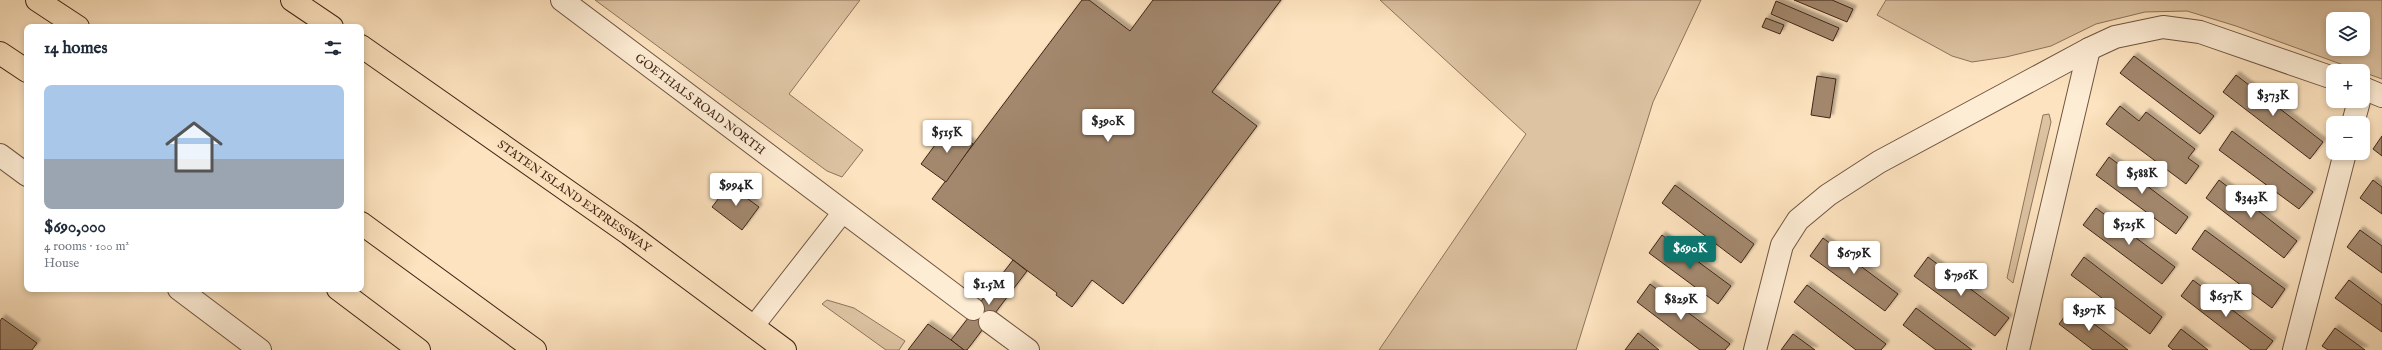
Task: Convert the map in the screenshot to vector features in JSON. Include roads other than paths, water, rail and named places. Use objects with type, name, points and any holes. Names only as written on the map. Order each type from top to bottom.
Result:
[{"type":"highway","points":[[37,0],[73,24]]},
{"type":"highway","points":[[292,0],[328,24]]},
{"type":"highway","name":"STATEN ISLAND EXPRESSWAY","points":[[364,48],[629,234],[785,350]]},
{"type":"highway","points":[[0,53],[24,69]]},
{"type":"highway","points":[[364,225],[535,350]]},
{"type":"highway","points":[[342,292],[419,350]]},
{"type":"street","name":"GOETHALS ROAD NORTH","points":[[562,0],[973,309]]},
{"type":"street","points":[[1755,350],[1782,245],[1798,220],[1828,195],[1879,162],[2089,49],[2115,37],[2163,27],[2200,32],[2326,76]]},
{"type":"street","points":[[2018,350],[2089,49]]},
{"type":"street","points":[[2370,91],[2382,96]]},
{"type":"street","points":[[0,154],[24,173]]},
{"type":"street","points":[[2294,350],[2343,160]]},
{"type":"street","points":[[183,292],[260,350]]},
{"type":"street","points":[[990,322],[1028,350]]},
{"type":"lane","points":[[753,327],[843,212]]}]
